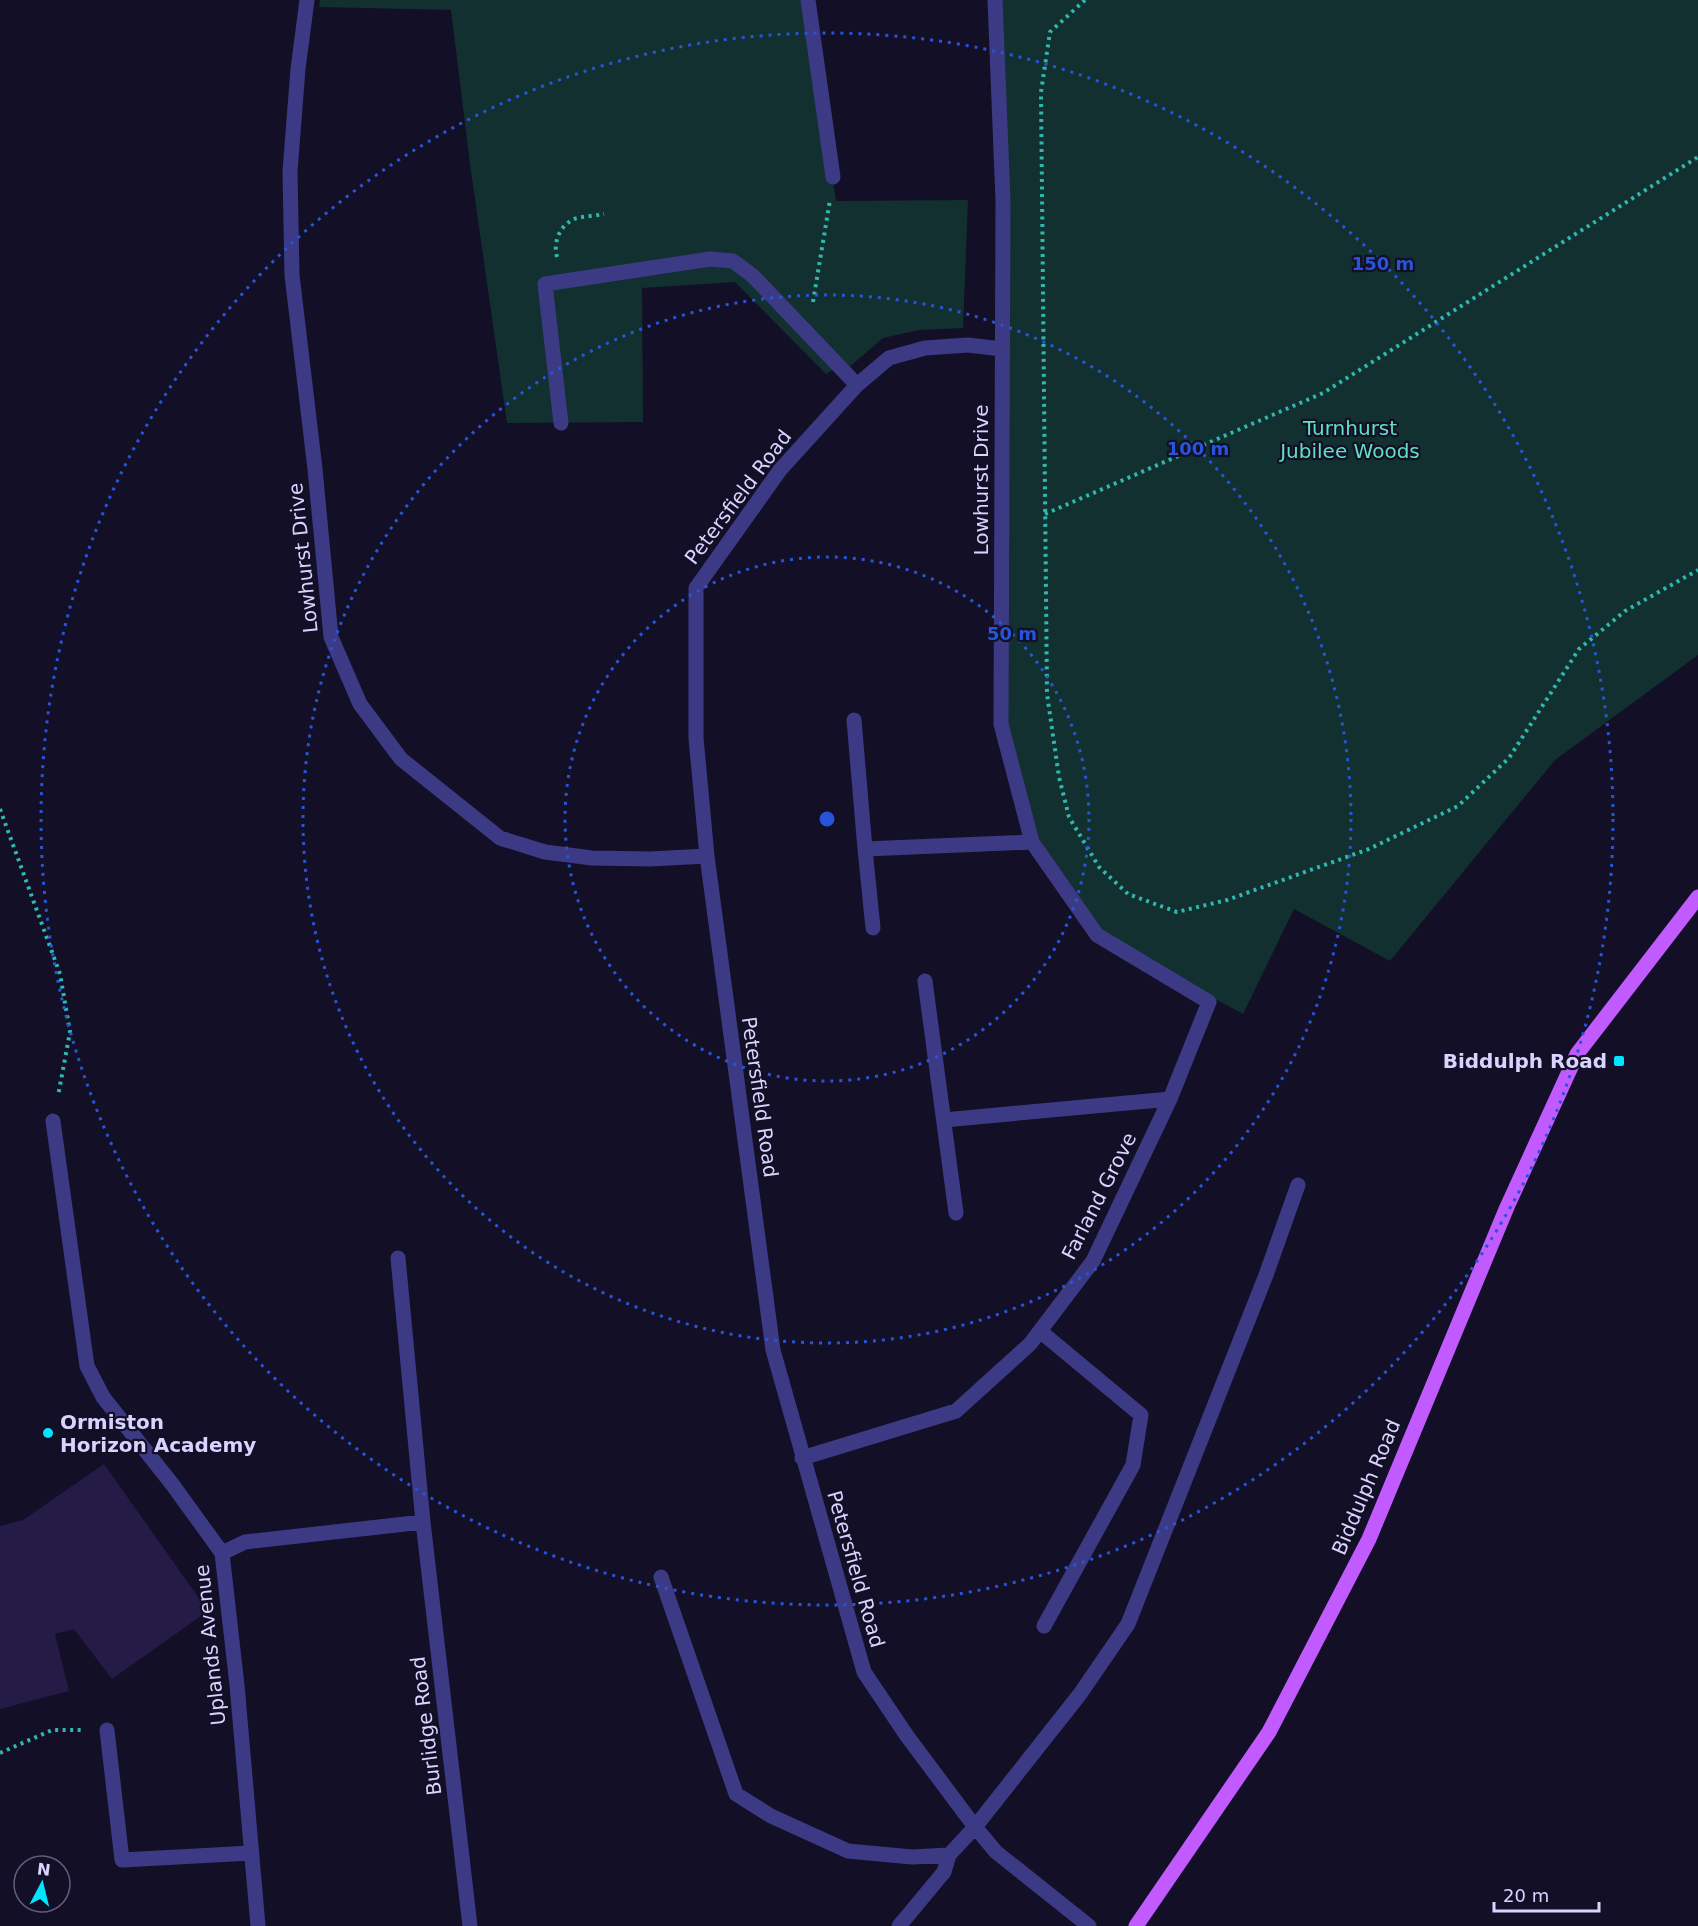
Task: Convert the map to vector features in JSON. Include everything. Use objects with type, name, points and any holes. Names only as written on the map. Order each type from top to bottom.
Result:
[{"type":"main road","name":"Biddulph Road","points":[[1136,1926],[1269,1732],[1369,1539],[1507,1207],[1577,1054],[1698,897]]},
{"type":"street","name":"Lowhurst Drive","points":[[308,0],[298,69],[290,171],[292,275],[332,637],[360,704],[401,759],[500,838],[545,852],[592,858],[650,859],[706,856]]},
{"type":"street","points":[[808,0],[833,177]]},
{"type":"street","name":"Lowhurst Drive","points":[[995,0],[1004,201],[1000,724],[1032,842],[1097,935]]},
{"type":"street","points":[[561,423],[545,284],[710,259],[733,261],[753,276],[857,385]]},
{"type":"street","name":"Petersfield Road","points":[[1002,349],[968,345],[925,348],[889,358],[857,385],[780,470],[696,588],[696,738],[706,856],[772,1350],[864,1672],[907,1736],[996,1852],[1089,1926]]},
{"type":"street","points":[[854,720],[873,928]]},
{"type":"street","points":[[865,849],[1032,842]]},
{"type":"street","name":"Farland Grove","points":[[802,1458],[956,1411],[1030,1344],[1094,1261],[1170,1099],[1209,1002],[1097,935]]},
{"type":"street","points":[[925,981],[956,1214]]},
{"type":"street","points":[[944,1120],[1170,1099]]},
{"type":"street","name":"Uplands Avenue","points":[[53,1121],[87,1366],[103,1397],[222,1553],[236,1673],[258,1926]]},
{"type":"street","points":[[899,1926],[944,1872],[949,1856],[975,1827],[1080,1694],[1128,1624],[1266,1275],[1298,1185]]},
{"type":"street","name":"Burlidge Road","points":[[398,1258],[423,1522],[470,1926]]},
{"type":"street","points":[[1040,1331],[1141,1415],[1134,1465],[1044,1626]]},
{"type":"street","points":[[222,1553],[245,1542],[423,1522]]},
{"type":"street","points":[[661,1577],[736,1794],[771,1816],[848,1851],[912,1857],[949,1856]]},
{"type":"street","points":[[107,1730],[122,1860],[252,1853]]},
{"type":"path","points":[[1084,0],[1050,32],[1041,92],[1047,694],[1059,777],[1069,817],[1099,867],[1128,894],[1177,912],[1227,900],[1369,849],[1458,806],[1509,758],[1579,649],[1625,611],[1698,570]]},
{"type":"path","points":[[1045,514],[1323,393],[1698,157]]},
{"type":"path","points":[[808,332],[833,177]]},
{"type":"path","points":[[562,281],[554,246],[562,227],[573,219],[604,214]]},
{"type":"path","points":[[0,809],[60,974],[70,1032],[53,1121]]},
{"type":"path","points":[[0,1753],[52,1730],[107,1730]]},
{"type":"green space","points":[[320,0],[808,0],[836,201],[968,200],[963,328],[919,330],[883,338],[845,371],[840,365],[826,374],[735,282],[642,288],[643,422],[507,423],[470,164],[451,10],[319,7]]},
{"type":"green space","name":"Turnhurst Jubilee Woods","points":[[995,0],[1698,0],[1698,655],[1555,760],[1390,961],[1294,909],[1243,1014],[1097,935],[1032,842],[1001,724]]},
{"type":"building","points":[[104,1464],[208,1611],[112,1679],[74,1629],[55,1634],[69,1691],[0,1709],[0,1526],[23,1520]]},
{"type":"place","name":"Biddulph Road","points":[[1619,1061]]},
{"type":"place","name":"Ormiston Horizon Academy","points":[[48,1433]]}]
